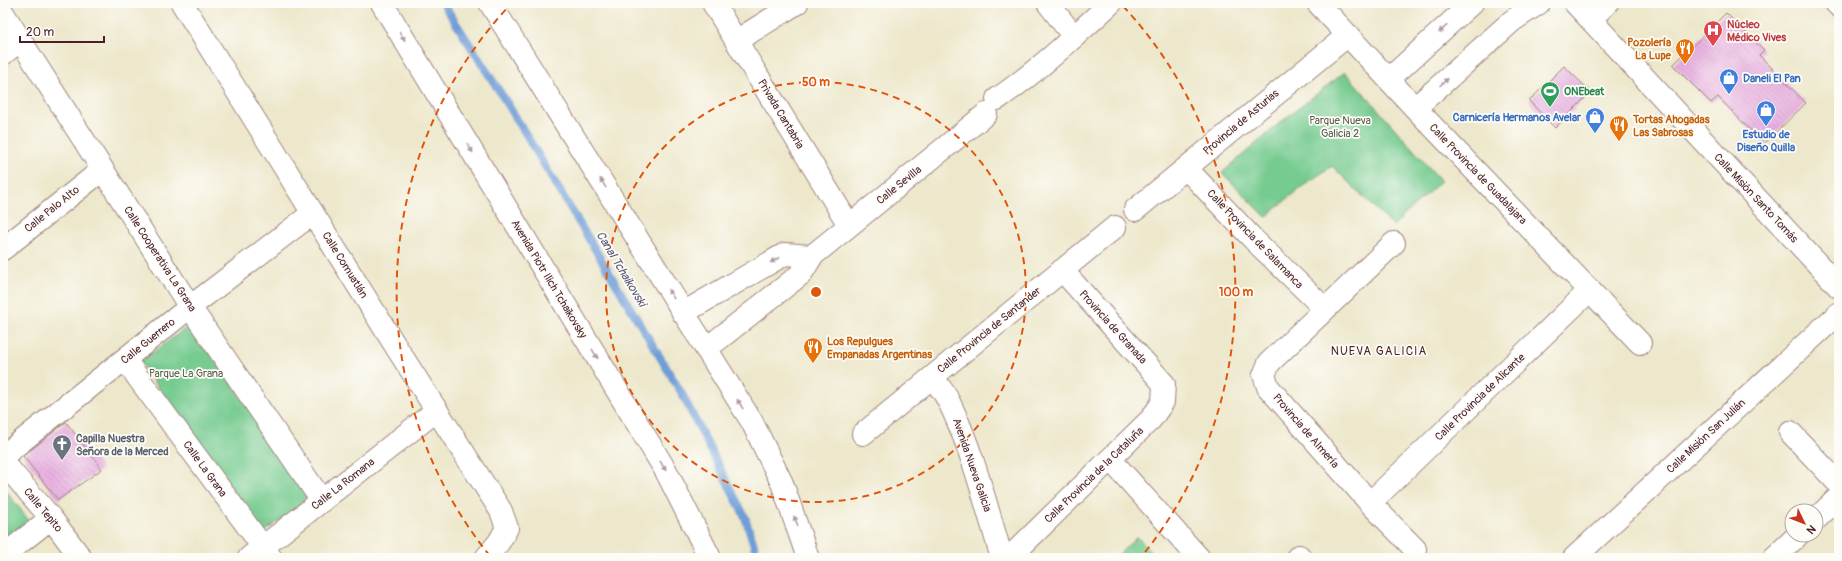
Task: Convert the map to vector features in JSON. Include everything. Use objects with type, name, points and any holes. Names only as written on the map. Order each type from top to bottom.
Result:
[{"type":"street","name":"Calle Comuatlán","points":[[182,3],[501,511],[507,528],[499,542],[486,558]]},
{"type":"street","name":"Avenida Piotr Ilich Tchaikovsky","points":[[382,3],[666,471],[710,558]]},
{"type":"street","points":[[490,3],[752,422],[782,482],[808,558]]},
{"type":"street","name":"Privada Cantabria","points":[[713,3],[849,225]]},
{"type":"street","points":[[736,41],[797,3]]},
{"type":"street","points":[[1048,3],[1074,37]]},
{"type":"street","name":"Calle Sevilla","points":[[706,349],[801,274],[812,256],[1074,37],[1111,3]]},
{"type":"street","name":"Calle Provincia de Guadalajara","points":[[1318,3],[1415,108],[1640,343]]},
{"type":"street","points":[[1389,79],[1472,3]]},
{"type":"street","points":[[1415,108],[1512,21],[1539,3]]},
{"type":"street","name":"Calle Misión Santo Tomás","points":[[1575,3],[1839,288]]},
{"type":"street","points":[[1591,19],[1607,3]]},
{"type":"street","points":[[1836,3],[1839,6]]},
{"type":"street","name":"Calle Cooperativa La Grana","points":[[3,13],[190,306],[322,501]]},
{"type":"street","name":"Provincia de Asturias","points":[[1135,210],[1348,35]]},
{"type":"street","points":[[3,54],[20,40]]},
{"type":"street","name":"Calle Provincia de Salamanca","points":[[1186,168],[1254,240],[1325,309]]},
{"type":"street","name":"Calle Palo Alto","points":[[3,249],[102,170]]},
{"type":"street","name":"Calle Guerrero","points":[[3,456],[125,360],[190,306],[313,213]]},
{"type":"street","name":"Calle Provincia de Santander","points":[[863,434],[1115,227]]},
{"type":"street","name":"Provincia de Almería","points":[[1394,243],[1269,363],[1264,375],[1268,387],[1370,503],[1415,549]]},
{"type":"street","points":[[683,313],[785,254],[812,256]]},
{"type":"street","name":"Provincia de Granada","points":[[1062,270],[1164,384]]},
{"type":"street","name":"Calle Provincia de Alicante","points":[[1370,503],[1590,290]]},
{"type":"street","name":"Calle Misión San Julián","points":[[1574,558],[1839,313]]},
{"type":"street","name":"Calle La Grana","points":[[125,360],[261,554]]},
{"type":"street","name":"Avenida Nueva Galicia","points":[[932,377],[949,401],[958,422],[978,477],[1002,558]]},
{"type":"street","name":"Calle Provincia de la Cataluña","points":[[1009,558],[1151,419],[1163,402],[1164,384]]},
{"type":"street","name":"Calle La Romana","points":[[261,554],[322,501],[437,410]]},
{"type":"street","points":[[1790,432],[1839,484]]},
{"type":"street","points":[[1110,459],[1199,558]]},
{"type":"street","name":"Calle Tepito","points":[[3,462],[51,518],[81,558]]},
{"type":"street","points":[[1824,511],[1839,497]]},
{"type":"street","points":[[3,556],[51,518]]},
{"type":"street","points":[[1774,558],[1790,543]]},
{"type":"green space","name":"Parque Nueva Galicia 2","points":[[1345,72],[1441,181],[1393,226],[1332,166],[1300,188],[1266,217],[1222,173],[1282,121]]},
{"type":"green space","name":"Parque La Grana","points":[[190,325],[311,497],[263,533],[140,362]]},
{"type":"green space","points":[[3,487],[30,522],[3,541]]},
{"type":"green space","points":[[1137,537],[1157,558],[1115,558]]},
{"type":"building","points":[[1726,13],[1764,50],[1759,55],[1806,103],[1764,144],[1718,97],[1711,103],[1673,65]]},
{"type":"building","points":[[1564,66],[1591,92],[1555,128],[1529,101]]},
{"type":"building","name":"Capilla Nuestra Señora de la Merced","points":[[66,422],[102,469],[58,500],[23,456]]},
{"type":"waterway","name":"Canal Tchaikovski","points":[[443,3],[507,103],[681,392],[745,517],[758,558]]},
{"type":"place","name":"Núcleo Médico Vives","points":[[1713,47]]},
{"type":"place","name":"Pozolería La Lupe","points":[[1685,65]]},
{"type":"place","name":"Daneli El Pan","points":[[1729,95]]},
{"type":"place","name":"ONEbeat","points":[[1550,108]]},
{"type":"place","name":"Estudio de Diseño Quilla","points":[[1766,127]]},
{"type":"place","name":"Carnicería Hermanos Avelar","points":[[1595,134]]},
{"type":"place","name":"Tortas Ahogadas Las Sabrosas","points":[[1619,142]]},
{"type":"place","name":"Los Repulgues Empanadas Argentinas","points":[[813,364]]},
{"type":"place","name":"Capilla Nuestra Señora de la Merced","points":[[62,461]]},
{"type":"district","name":"NUEVA GALICIA","points":[[1379,351]]}]
